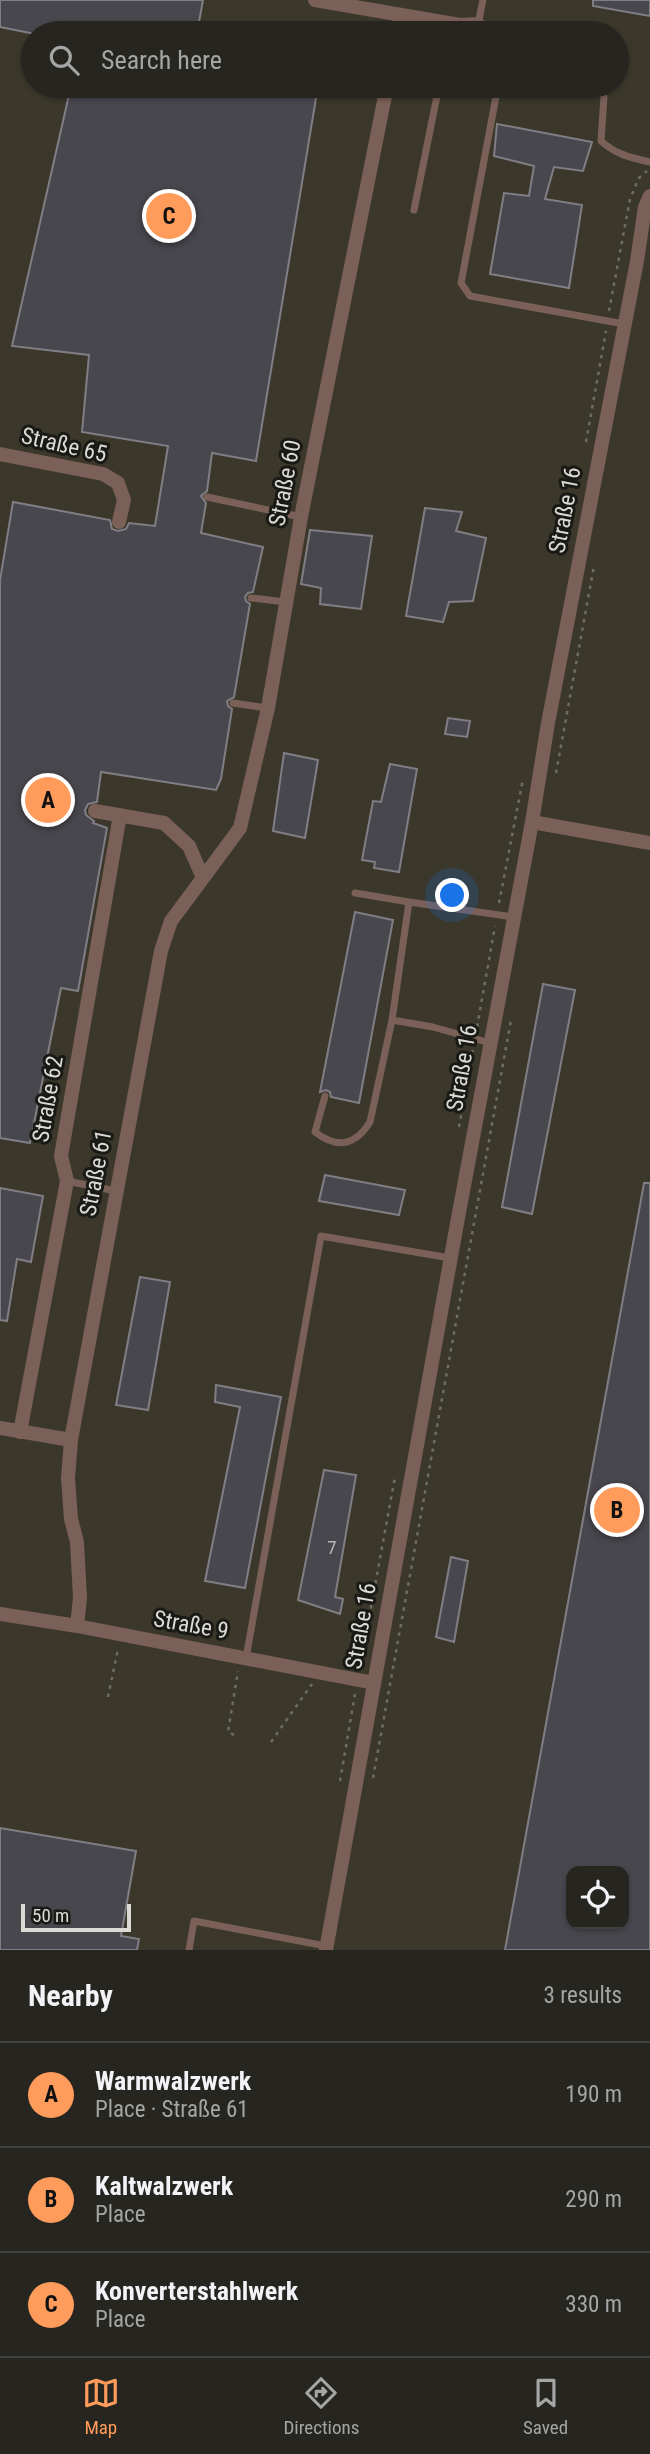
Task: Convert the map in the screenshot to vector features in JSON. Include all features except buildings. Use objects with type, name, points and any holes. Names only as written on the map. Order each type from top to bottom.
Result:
[{"type":"street","points":[[315,0],[434,21]]},
{"type":"street","points":[[400,21],[401,16]]},
{"type":"street","name":"Straße 60","points":[[203,878],[240,828],[268,708],[301,517],[385,98]]},
{"type":"street","name":"Straße 16","points":[[326,1948],[548,723],[645,206],[650,196]]},
{"type":"street","name":"Straße 65","points":[[0,454],[103,474],[118,483],[124,500],[119,522]]},
{"type":"street","points":[[95,811],[164,823],[189,846],[203,878]]},
{"type":"street","name":"Straße 62","points":[[20,1432],[67,1181],[61,1156],[120,815]]},
{"type":"street","points":[[532,822],[650,843]]},
{"type":"street","name":"Straße 61","points":[[77,1626],[80,1598],[78,1556],[71,1519],[68,1478],[71,1440],[161,951],[171,920],[203,878]]},
{"type":"street","points":[[0,1428],[71,1440]]},
{"type":"street","name":"Straße 9","points":[[0,1614],[77,1626],[374,1683]]},
{"type":"lane","points":[[481,21],[483,0]]},
{"type":"lane","points":[[414,210],[437,98]]},
{"type":"lane","points":[[496,98],[461,283],[470,296],[624,324]]},
{"type":"lane","points":[[604,98],[601,141],[611,150],[650,162]]},
{"type":"lane","points":[[206,497],[301,517]]},
{"type":"lane","points":[[251,598],[286,603]]},
{"type":"lane","points":[[233,703],[268,708]]},
{"type":"lane","points":[[355,893],[513,917]]},
{"type":"lane","points":[[325,1096],[315,1132],[328,1142],[346,1143],[362,1135],[370,1122],[392,1020],[409,902]]},
{"type":"lane","points":[[392,1020],[433,1027],[490,1043]]},
{"type":"lane","points":[[67,1181],[116,1191]]},
{"type":"lane","points":[[243,1658],[321,1236],[450,1258]]},
{"type":"lane","points":[[189,1950],[194,1921],[326,1948]]},
{"type":"path","points":[[554,784],[596,555]]},
{"type":"path","points":[[371,1789],[512,1016]]},
{"type":"path","points":[[108,1697],[121,1636]]},
{"type":"path","points":[[234,1735],[228,1732],[243,1658]]},
{"type":"path","points":[[271,1742],[320,1673]]},
{"type":"shaded area","points":[[0,0],[650,0],[650,1950],[0,1950]]},
{"type":"place","name":"Konverterstahlwerk","points":[[169,216]]},
{"type":"place","name":"Warmwalzwerk","points":[[48,800]]},
{"type":"place","name":"Kaltwalzwerk","points":[[617,1510]]}]
